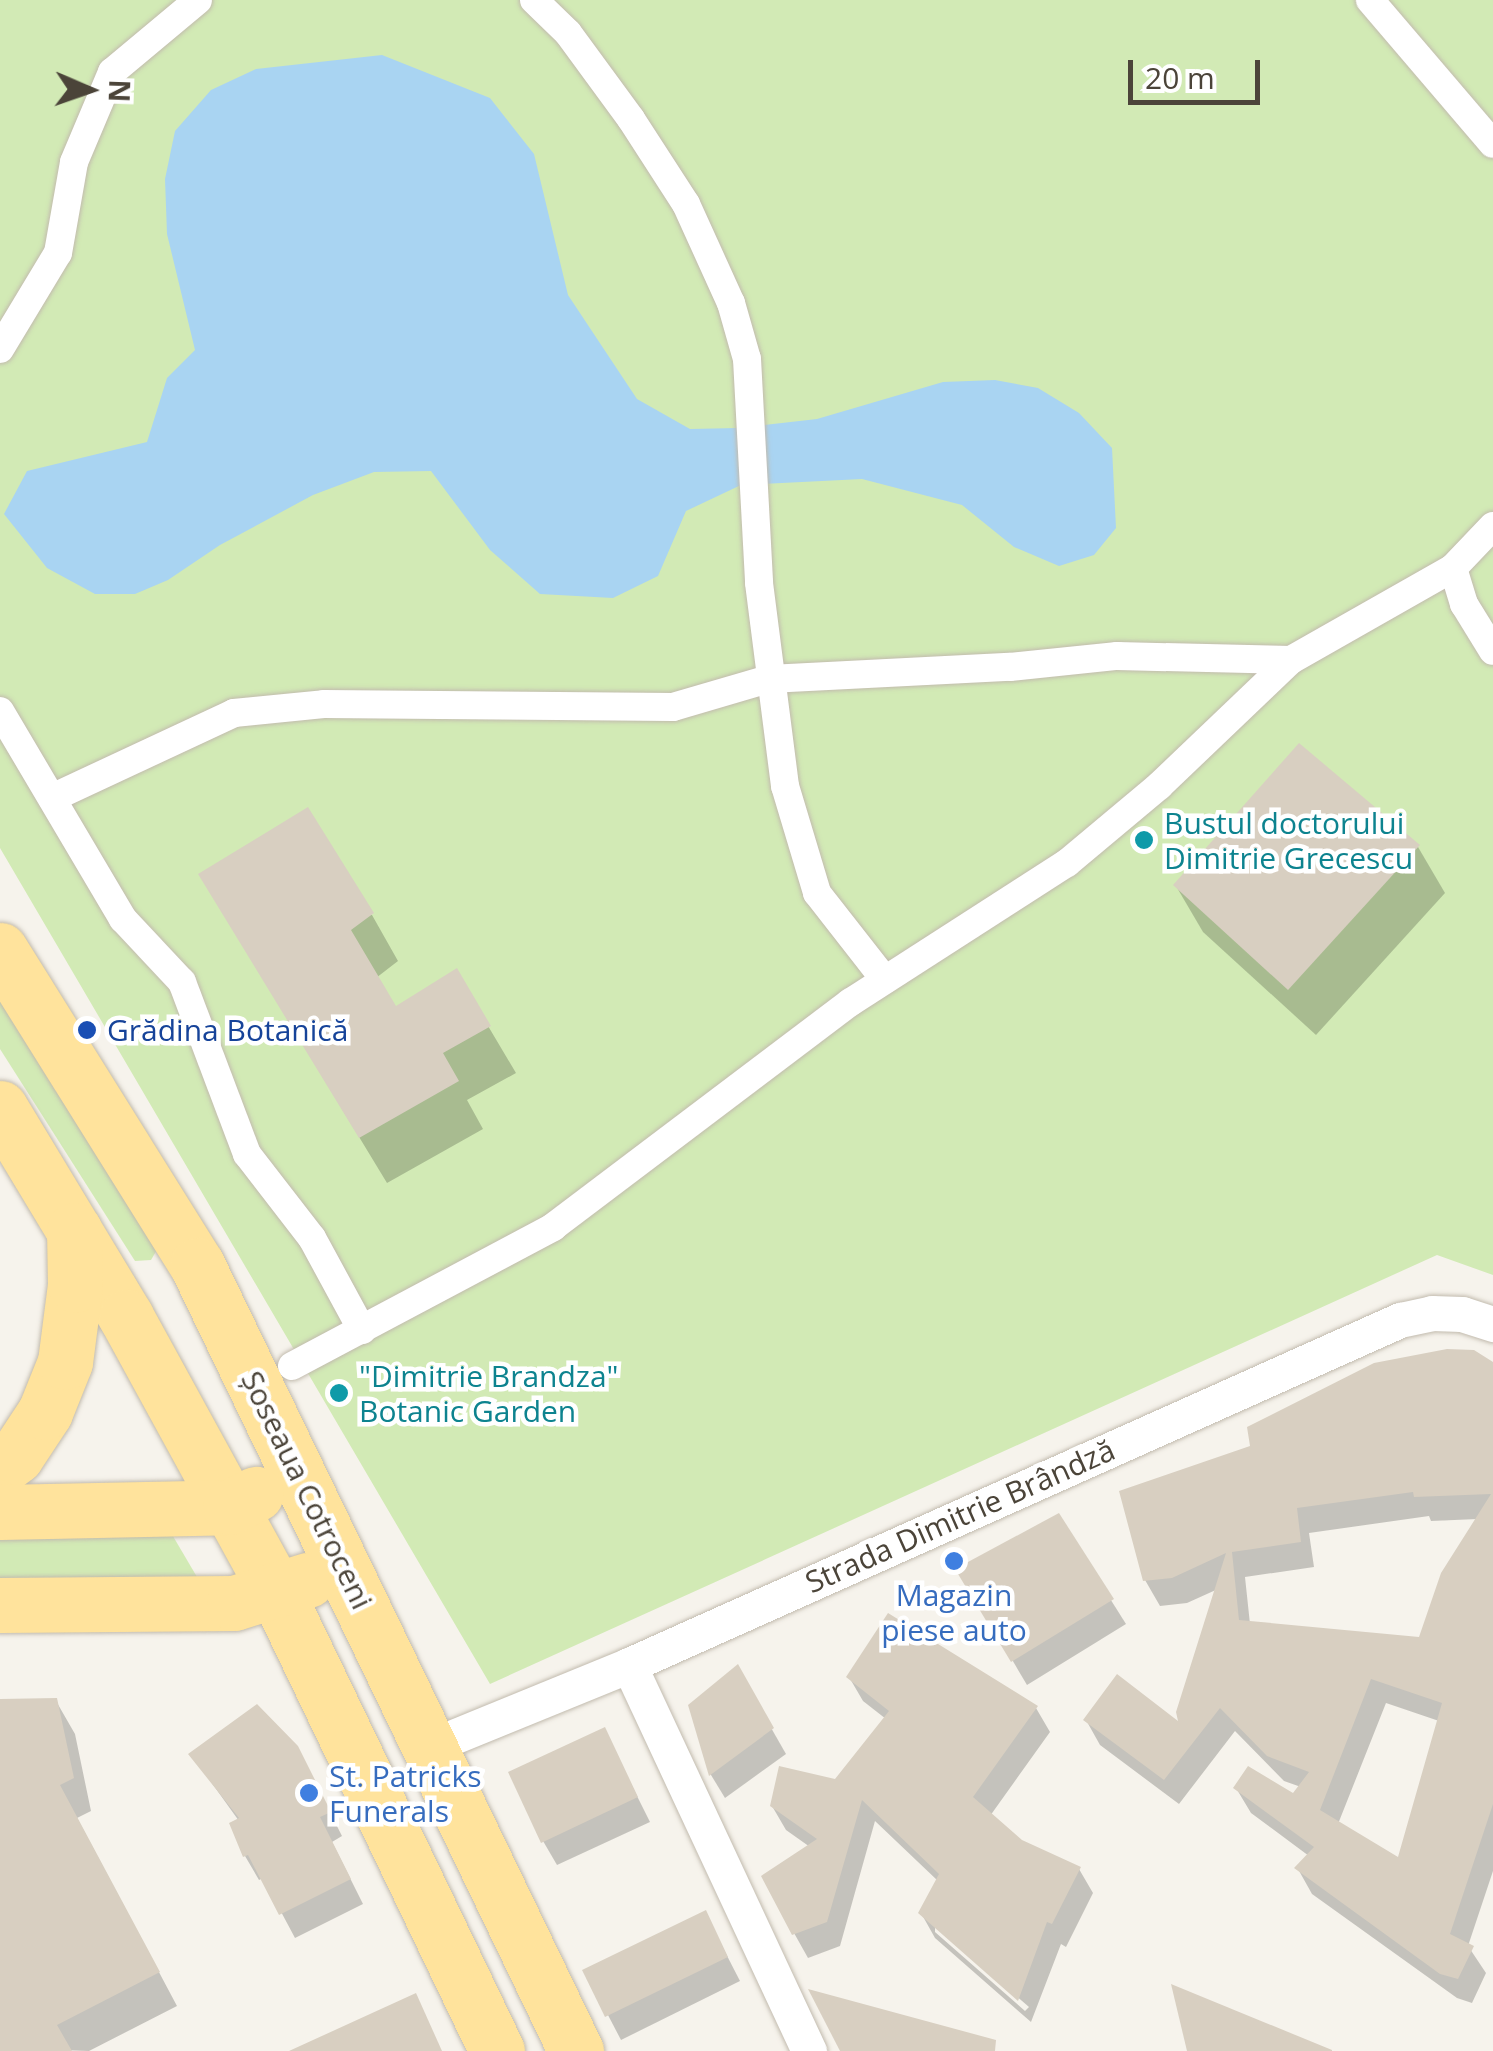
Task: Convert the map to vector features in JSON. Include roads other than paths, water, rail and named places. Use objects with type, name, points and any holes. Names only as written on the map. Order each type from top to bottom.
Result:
[{"type":"main road","name":"Șoseaua Cotroceni","points":[[0,950],[197,1265],[576,2051]]},
{"type":"main road","points":[[0,1108],[74,1227],[276,1593],[497,2051]]},
{"type":"main road","points":[[0,1468],[16,1456],[45,1412],[64,1362],[73,1304],[74,1227]]},
{"type":"main road","points":[[0,1512],[230,1507],[298,1472]]},
{"type":"main road","points":[[0,1606],[234,1603],[276,1593],[344,1565]]},
{"type":"street","points":[[0,350],[58,253],[74,162],[112,72],[198,0]]},
{"type":"street","points":[[534,0],[568,33],[686,204],[731,303],[746,360],[769,679],[785,786],[817,893],[884,980]]},
{"type":"street","points":[[1370,0],[1493,144]]},
{"type":"street","points":[[292,1366],[553,1227],[884,980],[1067,863],[1158,786],[1291,660],[1453,568],[1493,526]]},
{"type":"street","points":[[1453,568],[1464,604],[1493,652]]},
{"type":"street","points":[[52,798],[234,713],[324,704],[673,707],[769,679],[1010,667],[1117,656],[1291,660]]},
{"type":"street","points":[[0,711],[124,919],[182,982],[247,1154],[312,1238],[362,1330]]},
{"type":"street","name":"Strada Dimitrie Brândză","points":[[431,1746],[629,1665],[1400,1320],[1432,1312],[1462,1314],[1493,1324]]},
{"type":"street","points":[[629,1665],[810,2051]]},
{"type":"water","points":[[382,55],[490,98],[534,154],[568,295],[637,399],[690,429],[738,428],[817,419],[943,382],[995,380],[1038,388],[1079,413],[1112,448],[1116,528],[1094,555],[1059,566],[1014,547],[962,505],[862,479],[741,485],[686,511],[658,576],[613,598],[540,594],[490,550],[431,471],[374,472],[313,495],[220,545],[168,580],[135,594],[95,594],[47,568],[4,514],[27,471],[147,442],[167,378],[195,350],[167,234],[165,179],[175,131],[211,90],[256,69]]},
{"type":"place","name":"Bustul doctorului Dimitrie Grecescu","points":[[1144,840]]},
{"type":"place","name":"Grădina Botanică","points":[[87,1030]]},
{"type":"place","name":"\"Dimitrie Brandza\" Botanic Garden","points":[[339,1393]]},
{"type":"place","name":"Magazin piese auto","points":[[954,1561]]},
{"type":"place","name":"St. Patricks Funerals","points":[[309,1793]]}]
